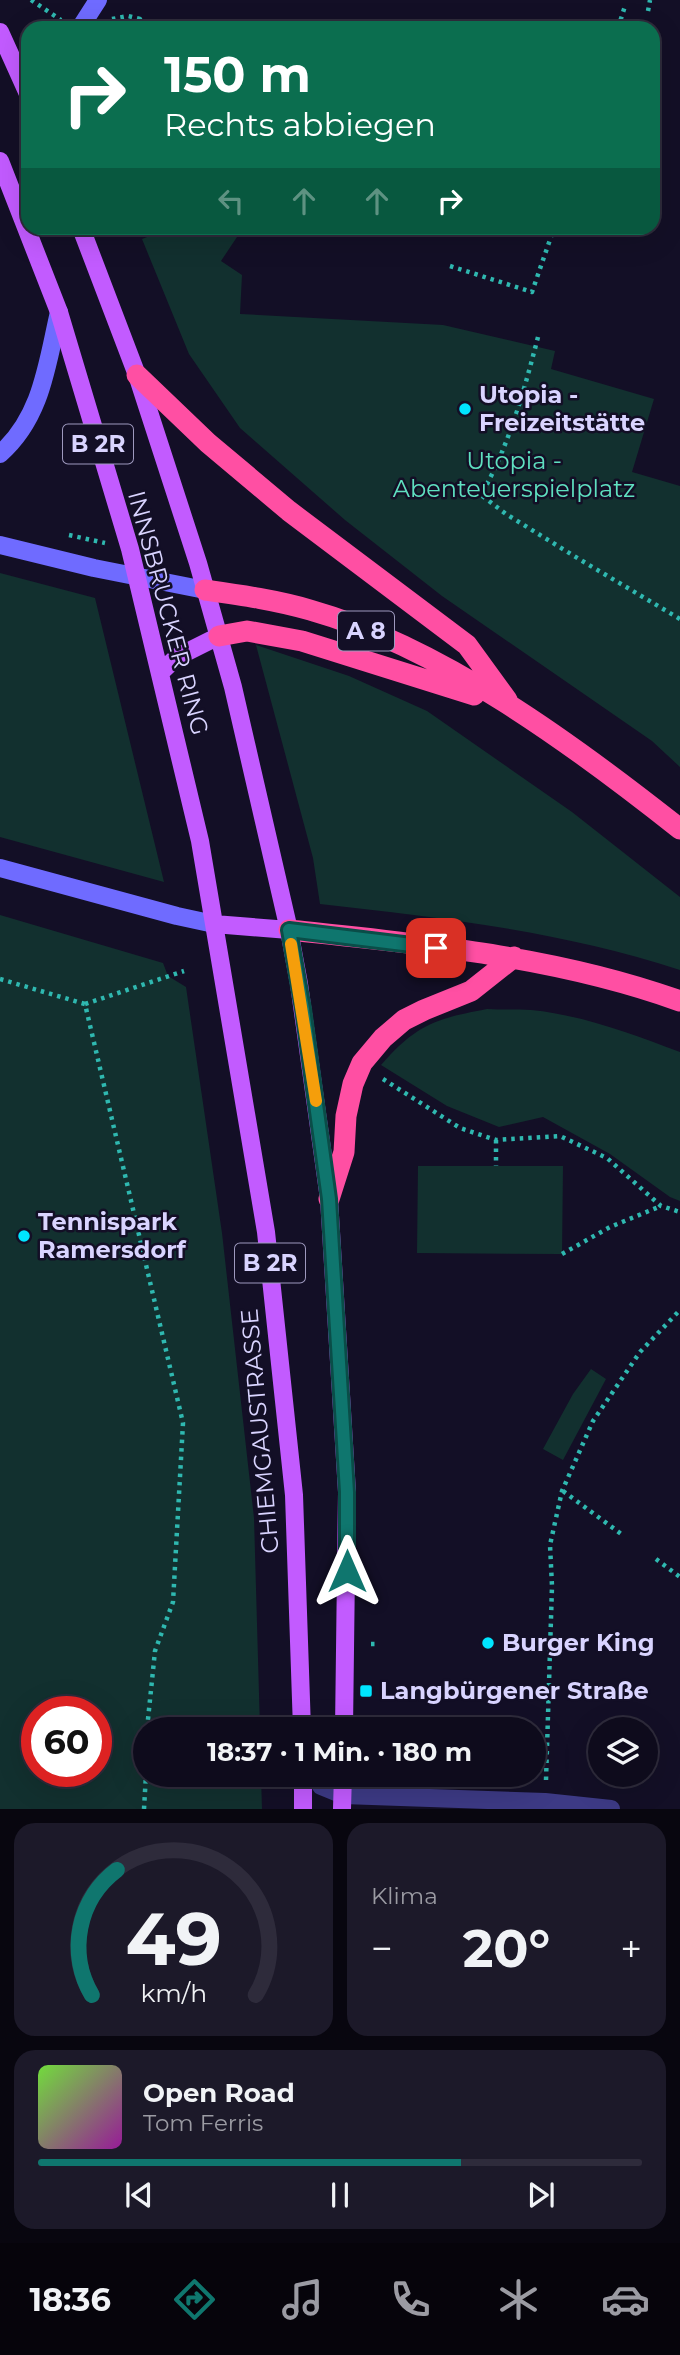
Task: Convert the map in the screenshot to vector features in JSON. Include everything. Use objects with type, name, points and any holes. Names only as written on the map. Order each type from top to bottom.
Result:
[{"type":"highway","points":[[137,375],[208,443],[289,511],[467,645],[513,707]]},
{"type":"highway","name":"A 8","points":[[205,590],[259,597],[311,610],[345,622],[433,662],[513,707],[608,773],[680,829]]},
{"type":"highway","points":[[219,636],[247,631],[302,641],[513,707]]},
{"type":"highway","points":[[289,930],[514,957],[584,972],[680,1001]]},
{"type":"highway","points":[[329,1199],[344,1152],[346,1116],[353,1084],[362,1063],[383,1038],[404,1020],[471,991],[514,957]]},
{"type":"main road","points":[[84,21],[98,0]]},
{"type":"main road","points":[[0,32],[21,78]]},
{"type":"main road","name":"INNSBRUCKER RING","points":[[0,161],[21,215]]},
{"type":"main road","name":"INNSBRUCKER RING","points":[[29,235],[59,312],[130,549],[200,841],[214,924]]},
{"type":"main road","name":"INNSBRUCKER RING","points":[[84,235],[137,375],[198,563],[233,687],[289,930]]},
{"type":"main road","points":[[0,454],[25,428],[37,402],[59,312]]},
{"type":"main road","points":[[0,545],[135,577],[205,590]]},
{"type":"main road","points":[[161,672],[177,657],[219,636]]},
{"type":"main road","points":[[0,868],[214,924],[289,930]]},
{"type":"main road","name":"CHIEMGAUSTRASSE","points":[[214,924],[266,1232],[294,1496],[302,1717]]},
{"type":"main road","name":"B 2R","points":[[289,930],[303,1009],[329,1199],[347,1492],[344,1717]]},
{"type":"main road","points":[[303,1787],[303,1809]]},
{"type":"street","points":[[322,1787],[343,1802],[545,1802],[611,1809]]},
{"type":"path","points":[[648,11],[650,0]]},
{"type":"path","points":[[620,21],[625,6]]},
{"type":"path","points":[[450,267],[533,292],[552,235]]},
{"type":"path","points":[[538,337],[528,380],[497,468],[481,495],[506,514],[680,619]]},
{"type":"path","points":[[0,979],[85,1004],[184,971]]},
{"type":"path","points":[[85,1004],[183,1423],[173,1602],[155,1651],[148,1717]]},
{"type":"path","points":[[383,1079],[460,1128],[496,1140],[559,1136],[607,1158],[661,1206],[680,1212]]},
{"type":"path","points":[[496,1140],[496,1166]]},
{"type":"path","points":[[562,1254],[610,1227],[661,1206]]},
{"type":"path","points":[[545,1802],[552,1586],[550,1545],[562,1491],[593,1421],[640,1352],[680,1310]]},
{"type":"path","points":[[562,1491],[623,1535]]},
{"type":"path","points":[[656,1559],[680,1577]]},
{"type":"path","points":[[144,1809],[145,1787]]},
{"type":"green space","name":"Utopia - Abenteuerspielplatz","points":[[152,235],[238,235],[221,261],[242,275],[240,314],[443,325],[555,351],[551,369],[654,399],[632,472],[680,486],[680,767],[652,741],[442,596],[345,520],[240,428],[189,354],[142,239]]},
{"type":"green space","points":[[0,573],[95,598],[164,882],[0,837]]},
{"type":"green space","points":[[256,645],[349,676],[427,711],[572,812],[680,897],[680,970],[591,945],[546,936],[457,921],[320,904],[313,858]]},
{"type":"green space","points":[[0,915],[163,963],[168,976],[186,987],[222,1233],[254,1518],[260,1717],[133,1717],[133,1787],[261,1787],[262,1809],[0,1809]]},
{"type":"green space","points":[[487,1009],[531,1010],[569,1016],[680,1052],[680,1201],[670,1197],[610,1154],[543,1117],[499,1127],[447,1106],[381,1065],[405,1040],[428,1025]]},
{"type":"green space","points":[[418,1166],[563,1166],[562,1254],[417,1253]]},
{"type":"green space","points":[[591,1369],[606,1379],[563,1460],[543,1449],[573,1394]]},
{"type":"slow traffic","points":[[291,944],[316,1101]]},
{"type":"place","name":"Utopia - Freizeitstätte","points":[[465,409]]},
{"type":"place","name":"Tennispark Ramersdorf","points":[[24,1236]]},
{"type":"place","name":"Burger King","points":[[488,1643]]},
{"type":"place","name":"Langbürgener Straße","points":[[366,1691]]},
{"type":"route","points":[[347,1571],[347,1492],[329,1199],[303,1009],[289,930],[436,948]]}]
